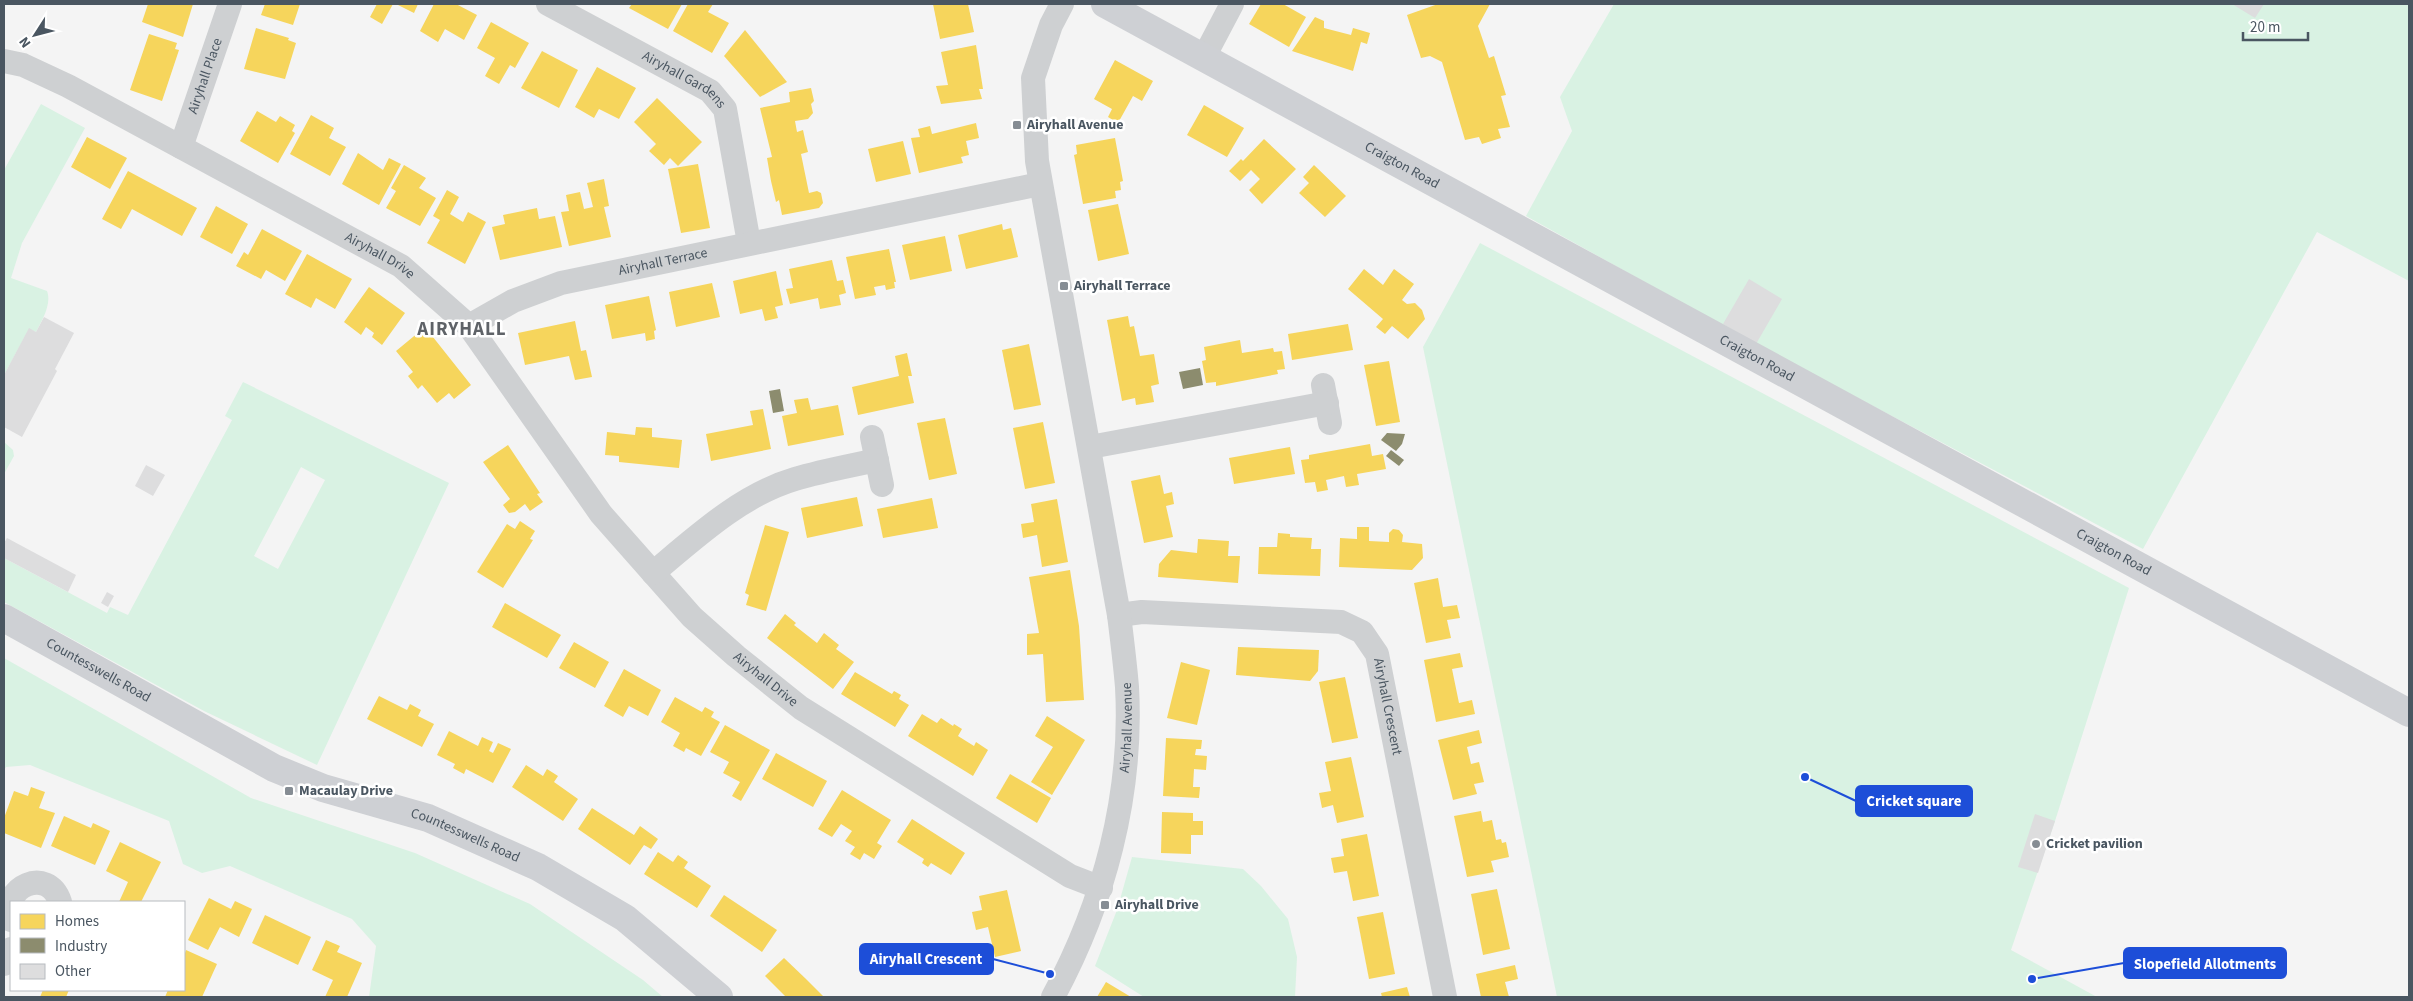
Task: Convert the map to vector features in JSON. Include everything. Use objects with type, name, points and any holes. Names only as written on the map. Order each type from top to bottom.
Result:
[{"type":"street","name":"Airyhall Place","points":[[181,148],[230,4]]},
{"type":"street","name":"Airyhall Gardens","points":[[548,4],[710,91],[725,109],[749,243]]},
{"type":"street","name":"Airyhall Avenue","points":[[1053,997],[1076,955],[1101,888],[1119,816],[1126,758],[1127,688],[1119,615],[1090,447],[1040,184],[1033,78],[1051,25],[1062,4]]},
{"type":"street","name":"Craigton Road","points":[[1104,4],[1403,164],[1768,366],[2409,713]]},
{"type":"street","points":[[1203,58],[1232,4]]},
{"type":"street","name":"Airyhall Drive","points":[[4,61],[23,66],[68,86],[401,266],[469,326],[601,514],[692,616],[736,656],[801,708],[1070,876],[1101,888]]},
{"type":"street","name":"Airyhall Terrace","points":[[469,326],[513,301],[561,283],[1040,184]]},
{"type":"street","points":[[1090,447],[1326,404]]},
{"type":"street","points":[[872,437],[882,485]]},
{"type":"street","points":[[653,573],[699,534],[751,498],[794,479],[877,460]]},
{"type":"street","name":"Airyhall Crescent","points":[[1119,615],[1142,612],[1341,622],[1362,632],[1377,654],[1446,997]]},
{"type":"street","name":"Countesswells Road","points":[[4,618],[274,768],[323,788],[428,818],[538,866],[625,918],[720,997]]},
{"type":"street","points":[[10,916],[8,908],[10,898],[22,885],[30,882],[48,886],[55,892],[60,901]]},
{"type":"street","points":[[4,964],[10,951]]},
{"type":"green space","points":[[1614,4],[2409,4],[2409,281],[2317,232],[2143,549],[1756,344],[1526,216],[1572,131],[1560,97]]},
{"type":"green space","points":[[41,104],[85,128],[22,243],[11,278],[47,291],[48,301],[46,312],[36,332],[29,329],[4,375],[4,170]]},
{"type":"green space","points":[[1480,243],[2129,588],[2055,821],[2011,950],[2097,997],[1557,997],[1423,347]]},
{"type":"green space","points":[[243,382],[449,483],[317,765],[204,711],[4,602],[4,558],[107,613],[110,607],[128,615],[232,420],[225,416]],"holes":[[[301,467],[325,480],[278,569],[254,556]]]},
{"type":"green space","points":[[4,442],[13,450],[14,456],[4,474]]},
{"type":"green space","points":[[4,658],[251,798],[415,853],[530,904],[643,980],[663,997],[369,997],[376,946],[352,919],[230,866],[202,873],[183,864],[169,821],[30,765],[6,767],[4,770]]},
{"type":"green space","points":[[1132,857],[1243,869],[1261,886],[1288,919],[1297,957],[1295,997],[1144,997],[1095,966],[1117,910]]},
{"type":"building: Homes","points":[[148,4],[193,4],[183,37],[142,22]]},
{"type":"building: Homes","points":[[265,4],[300,4],[293,25],[261,15]]},
{"type":"building: Homes","points":[[377,4],[393,4],[382,24],[370,17]]},
{"type":"building: Homes","points":[[396,4],[418,4],[414,13]]},
{"type":"building: Homes","points":[[434,4],[456,4],[477,15],[464,40],[445,29],[438,42],[420,31]]},
{"type":"building: Homes","points":[[632,4],[682,4],[668,29],[629,8]]},
{"type":"building: Homes","points":[[688,4],[713,4],[708,12],[729,23],[712,53],[673,31]]},
{"type":"building: Homes","points":[[933,4],[968,4],[974,32],[940,39]]},
{"type":"building: Homes","points":[[1261,4],[1283,4],[1306,17],[1289,47],[1249,24]]},
{"type":"building: Homes","points":[[1438,4],[1490,4],[1478,26],[1489,58],[1494,56],[1506,95],[1501,96],[1510,127],[1498,129],[1501,138],[1482,144],[1479,137],[1465,140],[1442,62],[1430,56],[1421,58],[1407,15]]},
{"type":"building: Homes","points":[[1315,17],[1324,21],[1324,28],[1351,35],[1353,28],[1370,33],[1367,44],[1361,42],[1353,71],[1292,51]]},
{"type":"building: Homes","points":[[491,22],[529,43],[515,68],[510,65],[499,84],[485,76],[495,58],[477,48]]},
{"type":"building: Homes","points":[[256,28],[289,38],[288,40],[296,43],[285,79],[244,69]]},
{"type":"building: Homes","points":[[745,30],[787,82],[760,97],[724,56]]},
{"type":"building: Homes","points":[[149,34],[177,43],[175,49],[179,50],[162,101],[130,90]]},
{"type":"building: Homes","points":[[976,45],[983,89],[979,89],[982,99],[941,104],[936,86],[948,85],[941,52]]},
{"type":"building: Homes","points":[[542,51],[578,70],[559,108],[521,88]]},
{"type":"building: Homes","points":[[1115,60],[1153,81],[1142,101],[1133,96],[1118,123],[1108,117],[1112,109],[1094,99]]},
{"type":"building: Homes","points":[[597,67],[636,88],[619,119],[599,109],[594,118],[575,107]]},
{"type":"building: Homes","points":[[811,88],[814,101],[811,104],[813,113],[808,119],[795,121],[797,132],[803,130],[808,152],[801,154],[809,193],[817,191],[821,193],[823,203],[819,208],[782,215],[779,200],[776,202],[771,181],[767,158],[772,157],[760,108],[790,102],[789,92]]},
{"type":"building: Homes","points":[[657,98],[702,142],[678,166],[670,158],[664,165],[649,151],[656,144],[634,122]]},
{"type":"building: Homes","points":[[1204,105],[1244,128],[1227,157],[1187,135]]},
{"type":"building: Homes","points":[[257,111],[276,122],[280,116],[295,125],[292,131],[295,133],[278,163],[240,141]]},
{"type":"building: Homes","points":[[311,115],[334,128],[329,138],[346,147],[330,176],[290,154]]},
{"type":"building: Homes","points":[[976,123],[979,138],[966,141],[969,155],[961,157],[963,163],[919,173],[911,138],[920,137],[918,129],[930,126],[932,134]]},
{"type":"building: Homes","points":[[87,137],[127,158],[110,189],[71,167]]},
{"type":"building: Homes","points":[[1115,138],[1123,181],[1120,182],[1121,190],[1115,191],[1116,198],[1083,204],[1074,155],[1077,154],[1076,145]]},
{"type":"building: Homes","points":[[1264,139],[1296,169],[1262,204],[1249,190],[1260,179],[1251,170],[1240,181],[1229,171],[1241,159],[1243,161]]},
{"type":"building: Homes","points":[[903,141],[911,174],[876,182],[868,149]]},
{"type":"building: Homes","points":[[358,153],[383,170],[389,158],[401,164],[379,205],[342,184]]},
{"type":"building: Homes","points":[[698,164],[710,228],[681,233],[668,169]]},
{"type":"building: Homes","points":[[404,165],[426,178],[419,188],[436,198],[420,226],[386,208],[396,191],[391,188]]},
{"type":"building: Homes","points":[[1314,165],[1346,196],[1325,217],[1299,193],[1309,183],[1303,177]]},
{"type":"building: Homes","points":[[128,171],[197,208],[182,236],[132,209],[121,229],[102,219]]},
{"type":"building: Homes","points":[[604,179],[609,206],[604,207],[611,237],[569,246],[561,212],[569,211],[566,195],[580,192],[584,209],[593,207],[587,183]]},
{"type":"building: Homes","points":[[447,190],[459,197],[450,214],[463,222],[468,212],[486,222],[465,264],[427,243],[440,220],[433,216]]},
{"type":"building: Homes","points":[[1118,204],[1129,254],[1098,261],[1088,210]]},
{"type":"building: Homes","points":[[216,206],[248,224],[232,254],[200,237]]},
{"type":"building: Homes","points":[[537,208],[539,219],[555,216],[562,247],[500,260],[492,227],[505,224],[503,215]]},
{"type":"building: Homes","points":[[1002,224],[1003,230],[1011,228],[1018,257],[966,269],[958,235]]},
{"type":"building: Homes","points":[[262,229],[302,251],[285,281],[266,270],[261,279],[236,266],[244,252],[248,255]]},
{"type":"building: Homes","points":[[945,236],[952,271],[910,280],[902,245]]},
{"type":"building: Homes","points":[[889,249],[896,282],[894,282],[895,288],[886,290],[885,285],[874,287],[876,295],[855,299],[846,257]]},
{"type":"building: Homes","points":[[307,254],[352,279],[335,309],[316,298],[311,308],[285,294]]},
{"type":"building: Homes","points":[[832,260],[837,281],[843,280],[846,293],[839,295],[841,305],[820,309],[818,298],[790,304],[786,289],[793,288],[789,269]]},
{"type":"building: Homes","points":[[1364,269],[1383,285],[1394,269],[1414,284],[1402,300],[1407,304],[1415,303],[1422,310],[1425,319],[1408,339],[1392,326],[1385,334],[1376,327],[1383,319],[1348,289]]},
{"type":"building: Homes","points":[[776,271],[783,305],[775,307],[778,318],[765,321],[762,309],[740,314],[733,281]]},
{"type":"building: Homes","points":[[712,283],[720,317],[676,327],[669,292]]},
{"type":"building: Homes","points":[[369,287],[405,313],[382,345],[372,337],[374,333],[366,327],[361,335],[344,322]]},
{"type":"building: Homes","points":[[649,296],[656,330],[654,331],[655,339],[646,341],[645,333],[612,339],[605,305]]},
{"type":"building: Homes","points":[[1128,316],[1130,327],[1134,326],[1140,356],[1154,354],[1159,384],[1151,386],[1154,402],[1136,405],[1135,398],[1122,401],[1107,320]]},
{"type":"building: Homes","points":[[575,321],[581,351],[586,350],[592,377],[575,380],[569,356],[525,365],[518,333]]},
{"type":"building: Homes","points":[[1348,324],[1353,350],[1292,360],[1288,334]]},
{"type":"building: Homes","points":[[425,327],[471,385],[454,399],[449,393],[437,403],[422,385],[418,389],[408,376],[413,372],[396,351]]},
{"type":"building: Homes","points":[[1240,340],[1242,353],[1273,348],[1274,352],[1282,351],[1285,369],[1277,370],[1278,374],[1216,386],[1216,382],[1206,383],[1202,361],[1206,360],[1204,347]]},
{"type":"building: Homes","points":[[1029,344],[1041,405],[1014,410],[1002,350]]},
{"type":"building: Homes","points":[[907,353],[912,376],[908,376],[914,403],[858,415],[852,387],[899,376],[895,356]]},
{"type":"building: Homes","points":[[1389,361],[1400,422],[1376,426],[1364,365]]},
{"type":"building: Homes","points":[[808,398],[811,410],[838,405],[844,435],[788,446],[782,416],[797,413],[794,400]]},
{"type":"building: Homes","points":[[763,409],[771,449],[711,461],[706,434],[753,425],[750,411]]},
{"type":"building: Homes","points":[[945,418],[957,474],[929,480],[917,423]]},
{"type":"building: Homes","points":[[1043,422],[1055,483],[1025,489],[1013,428]]},
{"type":"building: Homes","points":[[636,427],[652,428],[652,437],[682,440],[679,468],[619,462],[619,456],[605,455],[607,432],[635,435]]},
{"type":"building: Homes","points":[[1370,444],[1372,456],[1383,454],[1386,469],[1357,474],[1359,485],[1346,487],[1344,476],[1326,480],[1328,490],[1317,492],[1315,482],[1305,483],[1301,460],[1309,459],[1309,455]]},
{"type":"building: Homes","points":[[508,445],[540,493],[537,494],[543,502],[530,511],[525,504],[515,512],[509,513],[503,505],[510,499],[483,462]]},
{"type":"building: Homes","points":[[1290,447],[1295,474],[1234,484],[1229,458]]},
{"type":"building: Homes","points":[[1160,475],[1164,494],[1172,492],[1174,504],[1166,506],[1173,537],[1144,543],[1131,481]]},
{"type":"building: Homes","points":[[857,497],[863,526],[807,538],[801,508]]},
{"type":"building: Homes","points":[[932,498],[938,528],[883,538],[877,509]]},
{"type":"building: Homes","points":[[1057,499],[1068,562],[1042,567],[1037,535],[1023,538],[1021,524],[1034,522],[1031,504]]},
{"type":"building: Homes","points":[[520,521],[535,531],[530,539],[533,540],[503,588],[477,572],[507,524],[515,529]]},
{"type":"building: Homes","points":[[765,525],[789,532],[766,611],[746,605],[749,595],[745,593]]},
{"type":"building: Homes","points":[[1357,527],[1369,527],[1369,541],[1389,542],[1389,533],[1393,529],[1399,530],[1403,535],[1402,542],[1422,544],[1423,558],[1412,570],[1339,567],[1340,538],[1357,539]]},
{"type":"building: Homes","points":[[1278,533],[1290,534],[1290,537],[1312,538],[1311,549],[1321,549],[1320,576],[1258,574],[1259,547],[1277,547]]},
{"type":"building: Homes","points":[[1198,539],[1229,541],[1228,556],[1240,556],[1238,583],[1158,577],[1159,564],[1171,550],[1197,553]]},
{"type":"building: Homes","points":[[1070,570],[1079,626],[1084,700],[1046,702],[1043,654],[1027,655],[1027,634],[1039,633],[1029,577]]},
{"type":"building: Homes","points":[[1438,578],[1443,607],[1457,605],[1460,618],[1447,620],[1451,638],[1426,643],[1414,583]]},
{"type":"building: Homes","points":[[505,603],[561,635],[547,658],[492,627]]},
{"type":"building: Homes","points":[[785,614],[796,623],[794,625],[817,643],[824,633],[839,645],[836,649],[854,662],[833,689],[767,638]]},
{"type":"building: Homes","points":[[574,642],[609,662],[595,688],[559,668]]},
{"type":"building: Homes","points":[[1238,647],[1319,650],[1318,671],[1310,681],[1236,675]]},
{"type":"building: Homes","points":[[1460,653],[1463,667],[1452,669],[1459,703],[1472,700],[1475,714],[1436,722],[1424,660]]},
{"type":"building: Homes","points":[[1181,662],[1210,670],[1197,725],[1167,718]]},
{"type":"building: Homes","points":[[624,669],[661,690],[648,716],[629,706],[623,717],[604,706]]},
{"type":"building: Homes","points":[[855,672],[892,694],[894,691],[901,695],[899,699],[909,705],[895,727],[841,694]]},
{"type":"building: Homes","points":[[1345,677],[1358,738],[1332,743],[1319,682]]},
{"type":"building: Homes","points":[[379,696],[407,710],[410,704],[421,710],[418,716],[434,724],[422,747],[367,719]]},
{"type":"building: Homes","points":[[675,697],[702,712],[705,707],[714,712],[711,717],[720,722],[701,756],[686,748],[684,752],[673,746],[680,733],[661,722]]},
{"type":"building: Homes","points":[[922,714],[937,723],[941,718],[953,726],[954,724],[962,729],[958,736],[974,746],[976,742],[988,750],[973,776],[908,736]]},
{"type":"building: Homes","points":[[1047,716],[1085,740],[1052,795],[1031,782],[1053,747],[1035,736]]},
{"type":"building: Homes","points":[[725,725],[770,750],[741,801],[732,796],[740,782],[723,773],[729,762],[710,752]]},
{"type":"building: Homes","points":[[1479,730],[1482,743],[1467,747],[1471,764],[1479,762],[1484,782],[1474,784],[1477,794],[1453,800],[1438,740]]},
{"type":"building: Homes","points":[[449,731],[478,746],[482,737],[493,742],[489,751],[493,753],[498,743],[511,749],[493,783],[466,769],[464,774],[453,768],[455,764],[437,755]]},
{"type":"building: Homes","points":[[1166,738],[1202,740],[1201,749],[1196,749],[1195,755],[1207,756],[1206,770],[1194,769],[1193,787],[1200,787],[1199,798],[1163,796]]},
{"type":"building: Homes","points":[[776,753],[827,781],[813,807],[762,779]]},
{"type":"building: Homes","points":[[1351,757],[1364,817],[1337,823],[1333,805],[1322,808],[1319,793],[1331,791],[1325,762]]},
{"type":"building: Homes","points":[[526,765],[543,776],[547,769],[558,776],[554,782],[578,799],[563,821],[512,787]]},
{"type":"building: Homes","points":[[1010,774],[1051,798],[1037,823],[996,798]]},
{"type":"building: Homes","points":[[31,787],[45,792],[39,808],[55,813],[41,848],[4,833],[4,818],[14,791],[28,796]]},
{"type":"building: Homes","points":[[842,790],[891,820],[877,843],[882,846],[874,859],[864,853],[860,860],[850,854],[855,847],[845,841],[852,831],[841,824],[832,837],[818,829]]},
{"type":"building: Homes","points":[[592,808],[634,835],[640,826],[658,839],[651,849],[644,845],[630,865],[578,829]]},
{"type":"building: Homes","points":[[1481,811],[1483,822],[1492,820],[1496,840],[1501,839],[1502,843],[1506,842],[1509,857],[1491,861],[1494,872],[1467,877],[1454,816]]},
{"type":"building: Homes","points":[[1162,812],[1193,813],[1193,821],[1203,821],[1203,835],[1191,835],[1191,854],[1161,853]]},
{"type":"building: Homes","points":[[64,816],[91,828],[93,823],[110,831],[95,865],[51,846]]},
{"type":"building: Homes","points":[[912,819],[965,853],[951,875],[931,863],[928,867],[922,863],[924,859],[897,842]]},
{"type":"building: Homes","points":[[1367,834],[1379,896],[1353,901],[1347,871],[1334,873],[1331,858],[1344,856],[1341,839]]},
{"type":"building: Homes","points":[[120,842],[161,862],[142,901],[119,901],[128,882],[106,871]]},
{"type":"building: Homes","points":[[658,852],[673,862],[678,855],[688,862],[684,868],[711,886],[697,908],[644,874]]},
{"type":"building: Homes","points":[[1497,889],[1510,949],[1483,955],[1471,894]]},
{"type":"building: Homes","points":[[1007,890],[1021,951],[995,957],[988,927],[976,930],[972,912],[982,910],[979,896]]},
{"type":"building: Homes","points":[[724,895],[777,930],[762,952],[710,916]]},
{"type":"building: Homes","points":[[209,898],[231,909],[235,901],[252,909],[239,937],[220,927],[208,950],[188,940]]},
{"type":"building: Homes","points":[[1383,912],[1395,974],[1369,979],[1357,917]]},
{"type":"building: Homes","points":[[265,915],[311,937],[298,965],[252,943]]},
{"type":"building: Homes","points":[[326,940],[340,946],[337,952],[362,963],[347,997],[325,997],[333,980],[312,970]]},
{"type":"building: Homes","points":[[186,950],[217,964],[202,997],[165,997],[168,991],[185,991]]},
{"type":"building: Homes","points":[[784,958],[824,997],[786,997],[765,976]]},
{"type":"building: Homes","points":[[1515,965],[1518,979],[1505,982],[1509,997],[1481,997],[1476,974]]},
{"type":"building: Homes","points":[[1106,982],[1131,997],[1097,997]]},
{"type":"building: Homes","points":[[1407,987],[1410,997],[1382,997],[1381,993]]},
{"type":"building: Homes","points":[[43,991],[69,991],[66,997],[40,997]]},
{"type":"building: Industry","points":[[1200,368],[1203,385],[1183,389],[1179,372]]},
{"type":"building: Industry","points":[[780,389],[784,411],[773,413],[769,391]]},
{"type":"building: Industry","points":[[1387,433],[1405,434],[1402,444],[1396,451],[1381,440]]},
{"type":"building: Industry","points":[[1391,450],[1404,460],[1399,466],[1386,456]]},
{"type":"building: Other","points":[[2232,4],[2264,4],[2255,18]]},
{"type":"building: Other","points":[[1749,279],[1782,299],[1756,344],[1723,324]]},
{"type":"building: Other","points":[[44,317],[74,333],[55,369],[57,371],[22,437],[4,427],[4,375],[29,328],[36,332]]},
{"type":"building: Other","points":[[146,465],[165,475],[153,496],[135,486]]},
{"type":"building: Other","points":[[7,538],[76,575],[68,592],[4,558],[4,543]]},
{"type":"building: Other","points":[[107,592],[114,596],[108,607],[101,603]]},
{"type":"building: Other","name":"Cricket pavilion","points":[[2035,814],[2055,821],[2038,873],[2018,867]]},
{"type":"place","name":"Airyhall Avenue","points":[[1017,125]]},
{"type":"place","name":"Airyhall Terrace","points":[[1064,286]]},
{"type":"place","name":"Cricket square","points":[[1805,777]]},
{"type":"place","name":"Macaulay Drive","points":[[289,791]]},
{"type":"place","name":"Cricket pavilion","points":[[2036,844]]},
{"type":"place","name":"Airyhall Drive","points":[[1105,905]]},
{"type":"place","name":"Airyhall Crescent","points":[[1050,974]]},
{"type":"place","name":"Slopefield Allotments","points":[[2032,979]]},
{"type":"district","name":"AIRYHALL","points":[[462,329]]}]
